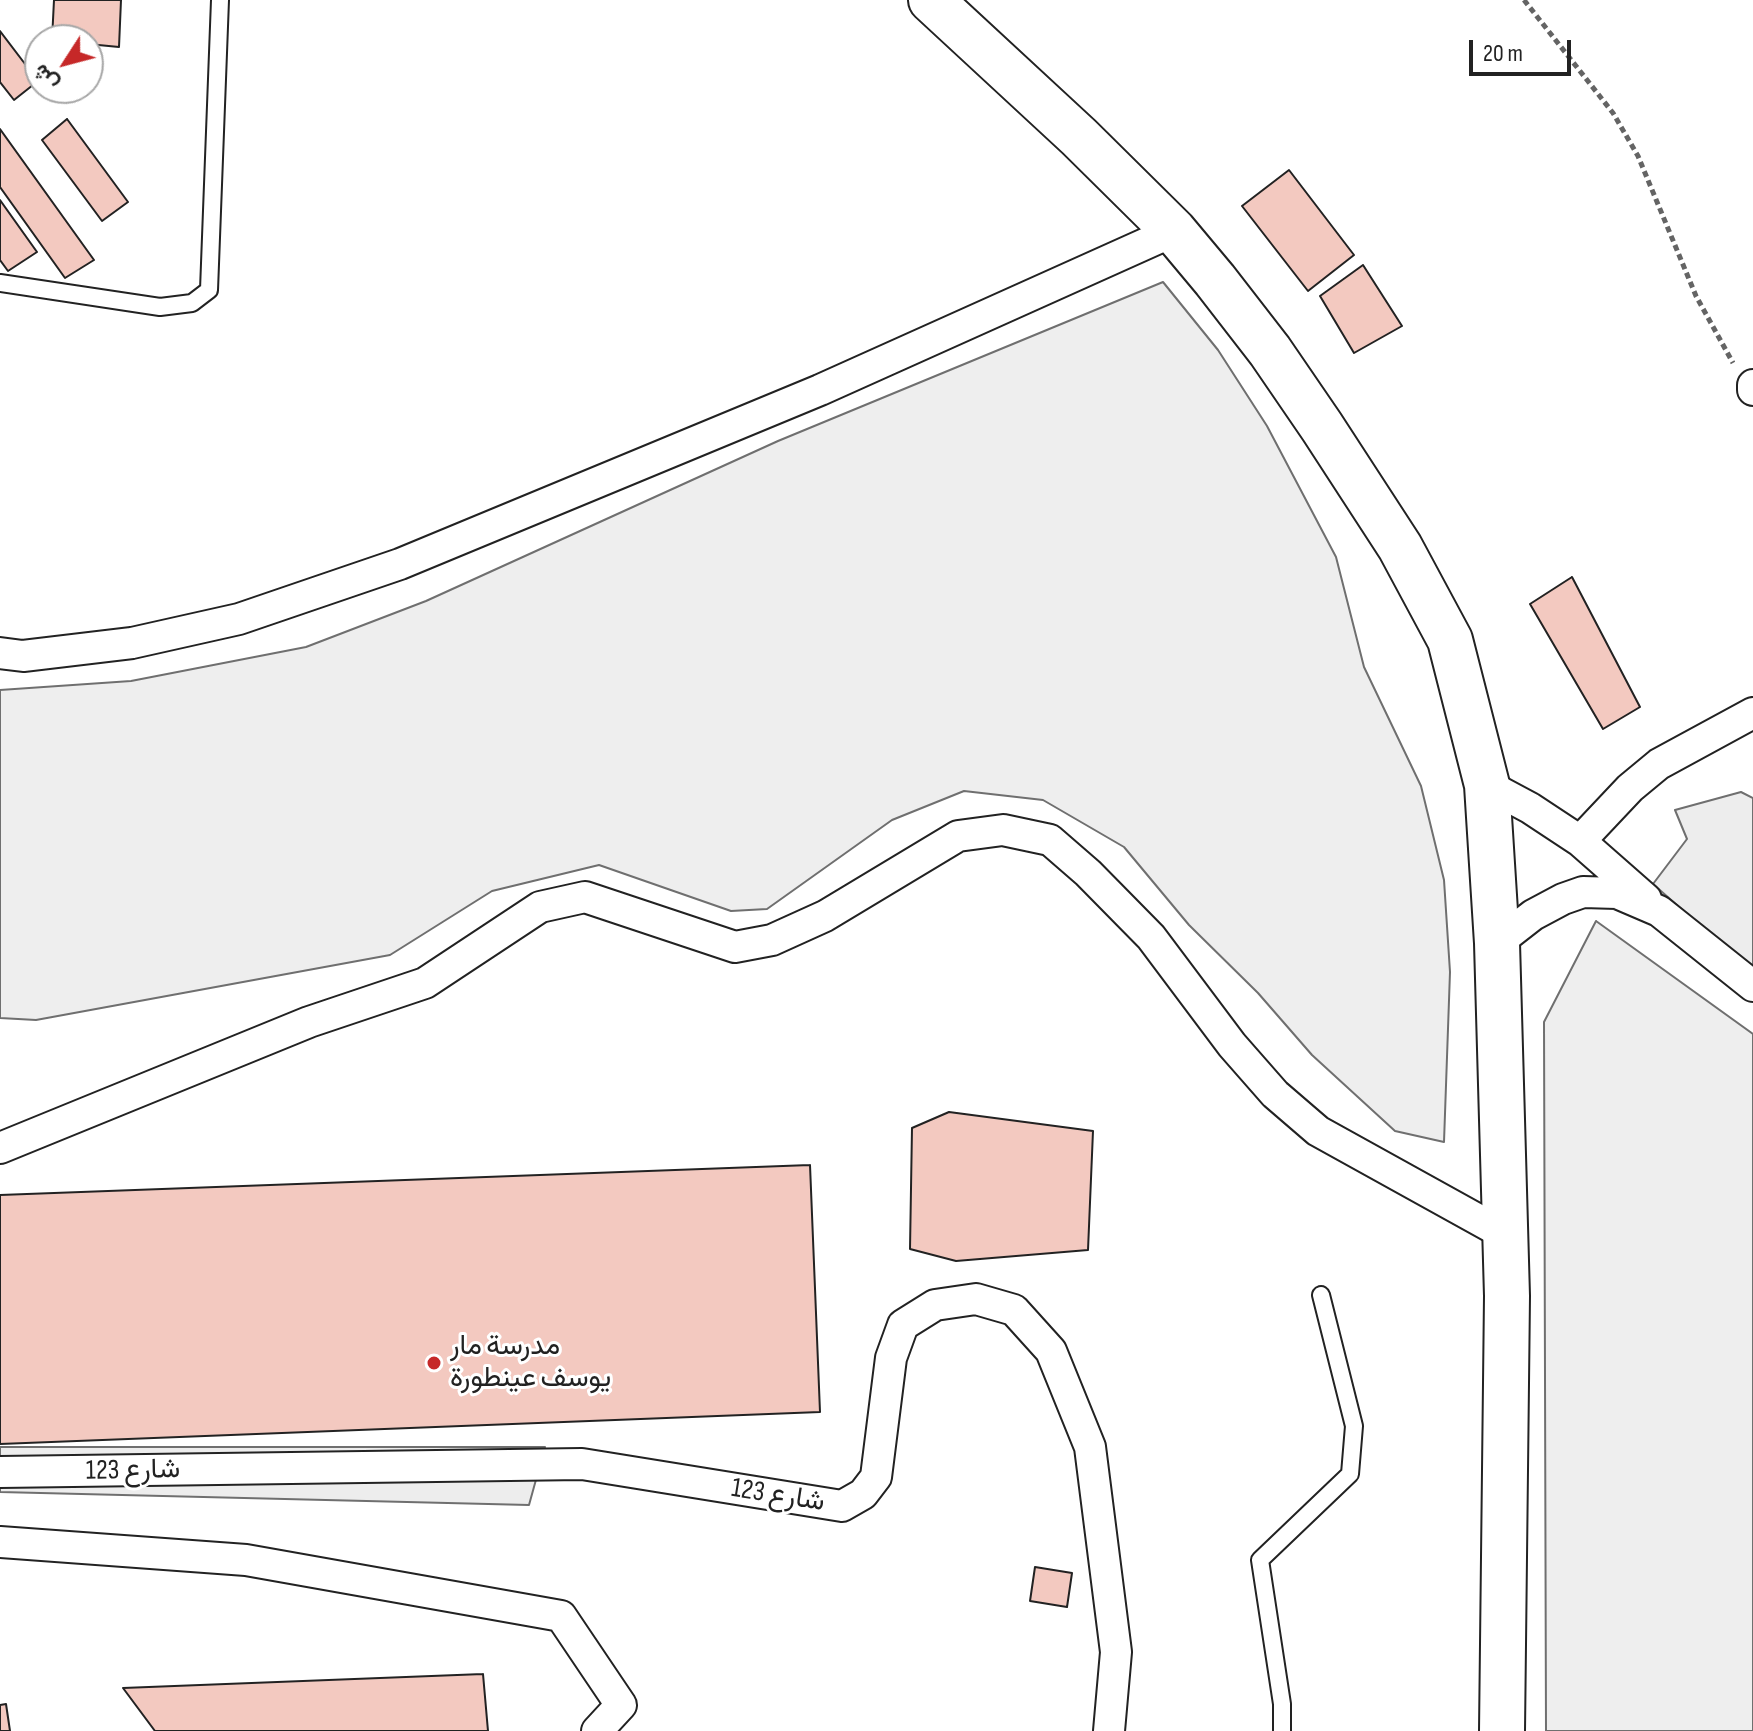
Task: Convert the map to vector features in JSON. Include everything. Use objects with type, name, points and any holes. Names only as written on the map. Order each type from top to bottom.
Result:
[{"type":"highway","points":[[931,0],[1174,231],[1270,351],[1400,547],[1450,640],[1487,785],[1497,943],[1507,1296],[1502,1731]]},
{"type":"street","points":[[0,653],[23,656],[132,643],[239,619],[400,564],[820,390],[1174,231]]},
{"type":"street","points":[[1580,841],[1630,788],[1659,764],[1753,713]]},
{"type":"street","points":[[1487,785],[1530,808],[1580,841],[1659,911],[1753,986]]},
{"type":"street","points":[[0,1148],[309,1022],[425,983],[540,907],[585,897],[735,947],[772,940],[825,916],[958,836],[1003,830],[1050,840],[1088,873],[1151,937],[1232,1045],[1275,1094],[1318,1131],[1504,1234]]},
{"type":"street","points":[[1497,943],[1533,915],[1583,892],[1617,893],[1659,911]]},
{"type":"street","name":"شارع 123","points":[[0,1472],[582,1464],[842,1506],[863,1494],[876,1477],[891,1358],[903,1325],[935,1305],[976,1299],[1014,1310],[1051,1351],[1090,1447],[1116,1652],[1109,1731]]},
{"type":"street","points":[[0,1542],[246,1560],[561,1616],[621,1705],[597,1731]]},
{"type":"lane","points":[[0,283],[160,307],[192,303],[209,290],[220,0]]},
{"type":"lane","points":[[1282,1731],[1282,1704],[1260,1560],[1350,1474],[1354,1426],[1321,1295]]},
{"type":"path","points":[[1524,0],[1613,113],[1638,156],[1718,341],[1752,386]]},
{"type":"shaded area","points":[[1163,282],[1218,350],[1267,426],[1336,557],[1364,667],[1421,786],[1444,880],[1450,972],[1444,1142],[1395,1131],[1312,1055],[1258,993],[1189,925],[1124,847],[1043,800],[964,791],[892,820],[767,909],[731,911],[599,865],[492,891],[390,955],[36,1020],[0,1018],[0,690],[131,681],[306,647],[426,601],[778,441]]},
{"type":"shaded area","points":[[1741,792],[1753,798],[1753,972],[1653,884],[1687,839],[1675,810]]},
{"type":"shaded area","points":[[1596,921],[1753,1034],[1753,1731],[1546,1731],[1544,1022]]},
{"type":"shaded area","points":[[0,1447],[545,1447],[529,1505],[0,1492]]},
{"type":"building","points":[[54,0],[121,0],[119,47],[104,46],[104,24],[53,24]]},
{"type":"building","points":[[0,31],[24,63],[24,92],[14,100],[0,82]]},
{"type":"building","points":[[67,119],[128,202],[102,221],[42,140]]},
{"type":"building","points":[[0,129],[94,260],[65,278],[0,187]]},
{"type":"building","points":[[1289,170],[1354,255],[1308,291],[1242,206]]},
{"type":"building","points":[[0,200],[37,252],[8,271],[0,260]]},
{"type":"building","points":[[1363,265],[1402,326],[1354,353],[1320,296]]},
{"type":"building","points":[[1572,577],[1640,707],[1603,729],[1530,604]]},
{"type":"building","points":[[949,1112],[1093,1131],[1088,1250],[956,1261],[910,1249],[912,1128]]},
{"type":"building","points":[[810,1165],[820,1412],[0,1444],[0,1195]]},
{"type":"building","points":[[1035,1567],[1072,1573],[1067,1607],[1030,1601]]},
{"type":"building","points":[[483,1674],[488,1731],[155,1731],[123,1688]]},
{"type":"building","points":[[6,1704],[10,1731],[0,1731],[0,1705]]},
{"type":"place","name":"مدرسة مار يوسف عينطورة","points":[[434,1363]]}]
